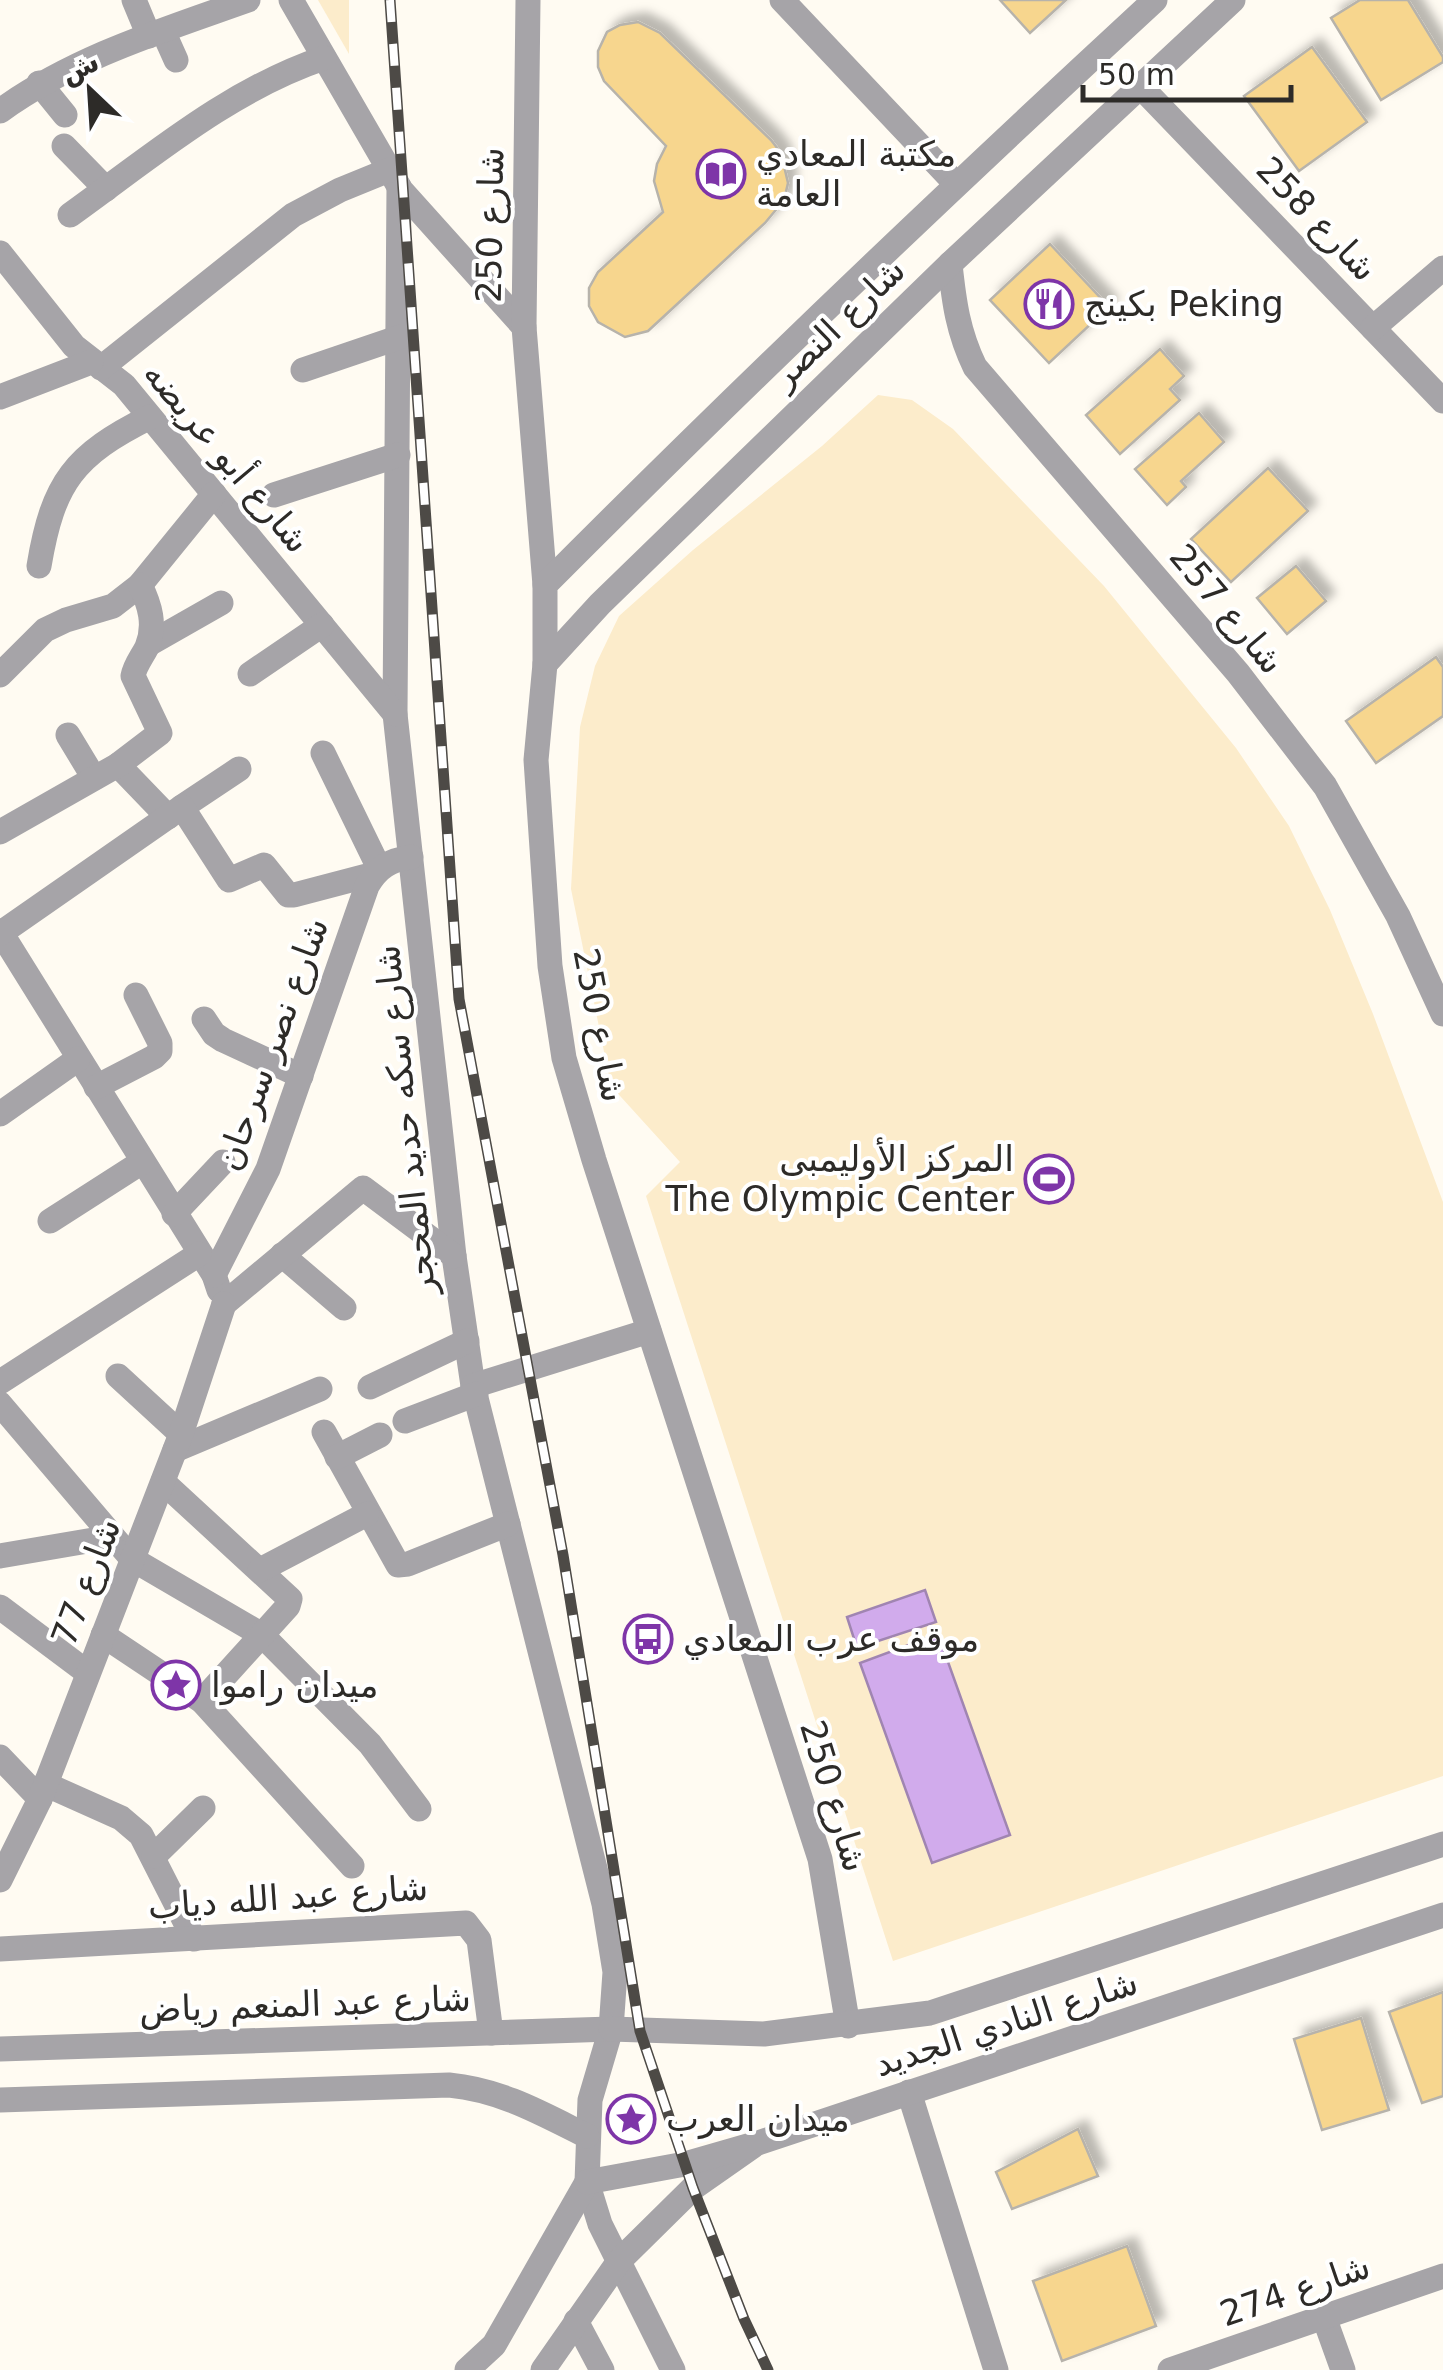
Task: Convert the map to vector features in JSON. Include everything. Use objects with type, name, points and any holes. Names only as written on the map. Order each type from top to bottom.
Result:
[{"type":"street","points":[[134,0],[176,60]]},
{"type":"street","points":[[0,111],[39,83],[99,53],[248,0]]},
{"type":"street","points":[[291,0],[394,178],[524,327]]},
{"type":"street","name":"شارع 250","points":[[528,0],[524,327],[545,585],[545,664],[536,760],[550,966],[564,1058],[820,1859],[848,2026]]},
{"type":"street","points":[[782,0],[956,184]]},
{"type":"street","name":"شارع النصر","points":[[545,585],[706,423],[1155,0]]},
{"type":"street","name":"شارع النصر","points":[[545,664],[600,604],[950,264],[1233,0]]},
{"type":"street","points":[[70,215],[247,90],[324,58]]},
{"type":"street","points":[[39,83],[65,116]]},
{"type":"street","name":"شارع 258","points":[[1140,86],[1443,401]]},
{"type":"street","points":[[64,146],[106,189]]},
{"type":"street","points":[[0,397],[96,365],[293,215],[340,190],[394,178]]},
{"type":"street","name":"شارع سكه حديد المحجر","points":[[394,178],[400,336],[395,714],[454,1256],[475,1390],[604,1904],[615,1972],[612,2029]]},
{"type":"street","name":"شارع أبو عريضه","points":[[0,253],[74,346],[124,385],[395,714]]},
{"type":"street","name":"شارع 257","points":[[950,264],[955,317],[975,366],[1238,673],[1324,786],[1439,988],[1443,1014]]},
{"type":"street","points":[[1373,328],[1443,268]]},
{"type":"street","points":[[302,370],[400,336]]},
{"type":"street","points":[[39,566],[48,518],[70,474],[106,439],[150,417]]},
{"type":"street","points":[[274,495],[398,454]]},
{"type":"street","points":[[0,675],[45,630],[113,606],[140,585],[214,494]]},
{"type":"street","points":[[0,832],[118,764],[160,733],[133,676],[148,644],[151,614],[140,585]]},
{"type":"street","points":[[148,644],[222,602]]},
{"type":"street","points":[[250,674],[322,625]]},
{"type":"street","points":[[68,735],[94,778]]},
{"type":"street","points":[[323,753],[376,871]]},
{"type":"street","points":[[118,764],[175,812],[229,880],[264,864],[288,895],[294,895],[411,857]]},
{"type":"street","points":[[239,769],[0,932],[206,1265],[224,1304],[358,1190],[368,1190],[454,1256]]},
{"type":"street","name":"شارع نصر سرحان","points":[[206,1265],[268,1169],[367,886],[376,871]]},
{"type":"street","points":[[96,1087],[160,1051],[160,1042],[136,995]]},
{"type":"street","points":[[204,1019],[223,1040],[301,1076]]},
{"type":"street","points":[[0,1114],[78,1059]]},
{"type":"street","points":[[50,1221],[142,1162]]},
{"type":"street","points":[[174,1214],[223,1162]]},
{"type":"street","points":[[282,1255],[344,1308]]},
{"type":"street","points":[[0,1382],[206,1265]]},
{"type":"street","name":"شارع 77","points":[[0,1880],[42,1791],[163,1482],[224,1304]]},
{"type":"street","points":[[405,1421],[475,1390],[649,1330]]},
{"type":"street","points":[[370,1388],[467,1341]]},
{"type":"street","points":[[118,1376],[178,1442],[320,1389]]},
{"type":"street","points":[[0,1404],[132,1559],[262,1635],[370,1744],[419,1809]]},
{"type":"street","points":[[324,1432],[398,1565],[508,1524]]},
{"type":"street","points":[[337,1457],[380,1435]]},
{"type":"street","points":[[163,1482],[290,1599],[288,1606],[202,1701]]},
{"type":"street","points":[[260,1570],[367,1514]]},
{"type":"street","points":[[0,1556],[111,1538]]},
{"type":"street","points":[[0,1608],[88,1673]]},
{"type":"street","points":[[103,1635],[202,1701],[352,1866]]},
{"type":"street","points":[[0,1757],[42,1791],[121,1818],[141,1834],[194,1939]]},
{"type":"street","points":[[154,1856],[203,1808]]},
{"type":"street","name":"شارع النادي الجديد","points":[[612,2029],[764,2034],[930,2013],[1443,1844]]},
{"type":"street","name":"شارع النادي الجديد","points":[[587,2182],[685,2164],[758,2143],[1443,1915]]},
{"type":"street","name":"شارع عبد الله دياب","points":[[0,1949],[466,1923],[479,1940],[491,2033]]},
{"type":"street","points":[[612,2029],[590,2100],[587,2182],[600,2224],[673,2370]]},
{"type":"street","name":"شارع عبد المنعم رياض","points":[[0,2049],[612,2029]]},
{"type":"street","points":[[0,2100],[449,2085],[481,2088],[511,2098],[588,2136]]},
{"type":"street","points":[[909,2092],[996,2370]]},
{"type":"street","points":[[543,2370],[619,2262],[693,2188],[758,2143]]},
{"type":"street","points":[[466,2370],[494,2345],[587,2182]]},
{"type":"street","name":"شارع 274","points":[[1170,2370],[1443,2276]]},
{"type":"street","points":[[1324,2317],[1342,2370]]},
{"type":"street","points":[[576,2321],[602,2370]]},
{"type":"shaded area","points":[[318,0],[349,0],[349,54]]},
{"type":"shaded area","name":"المركز الأوليمبى The Olympic Center","points":[[878,395],[912,400],[953,429],[1104,586],[1236,748],[1289,826],[1330,910],[1443,1202],[1443,1776],[893,1961],[646,1196],[680,1162],[611,1086],[571,889],[580,727],[595,666],[619,616]]},
{"type":"shaded area","points":[[925,1590],[936,1622],[857,1648],[847,1617]]},
{"type":"shaded area","points":[[938,1634],[1010,1835],[932,1863],[860,1663]]},
{"type":"building","points":[[1000,0],[1066,0],[1030,33]]},
{"type":"building","points":[[1360,0],[1408,0],[1443,62],[1381,100],[1331,18]]},
{"type":"building","name":"مكتبة المعادي العامة","points":[[638,22],[660,33],[771,140],[781,153],[788,183],[784,200],[765,223],[648,331],[625,337],[598,322],[589,306],[589,288],[598,272],[663,212],[654,181],[666,146],[604,81],[598,67],[598,51],[607,32]]},
{"type":"building","points":[[1312,47],[1367,122],[1299,171],[1244,96]]},
{"type":"building","name":"بكينج Peking","points":[[1050,244],[1109,307],[1049,363],[990,300]]},
{"type":"building","points":[[1160,349],[1184,376],[1170,389],[1180,400],[1120,454],[1086,415]]},
{"type":"building","points":[[1199,413],[1224,442],[1181,481],[1186,487],[1167,505],[1135,469]]},
{"type":"building","points":[[1268,468],[1308,511],[1231,582],[1191,539]]},
{"type":"building","points":[[1296,566],[1326,601],[1287,634],[1257,598]]},
{"type":"building","points":[[1436,657],[1443,667],[1443,716],[1376,763],[1346,721]]},
{"type":"building","points":[[1443,1992],[1443,2096],[1422,2103],[1389,2012]]},
{"type":"building","points":[[1361,2018],[1389,2110],[1322,2130],[1294,2039]]},
{"type":"building","points":[[1078,2129],[1098,2176],[1012,2209],[996,2172]]},
{"type":"building","points":[[1127,2246],[1156,2326],[1062,2361],[1033,2281]]},
{"type":"railway","points":[[390,0],[459,999],[563,1555],[640,2031],[693,2188],[768,2370]]},
{"type":"place","name":"مكتبة المعادي العامة","points":[[721,174]]},
{"type":"place","name":"بكينج Peking","points":[[1049,304]]},
{"type":"place","name":"المركز الأوليمبى The Olympic Center","points":[[1049,1179]]},
{"type":"place","name":"موقف عرب المعادي","points":[[648,1639]]},
{"type":"place","name":"ميدان راموا","points":[[176,1685]]},
{"type":"place","name":"ميدان العرب","points":[[631,2119]]}]
